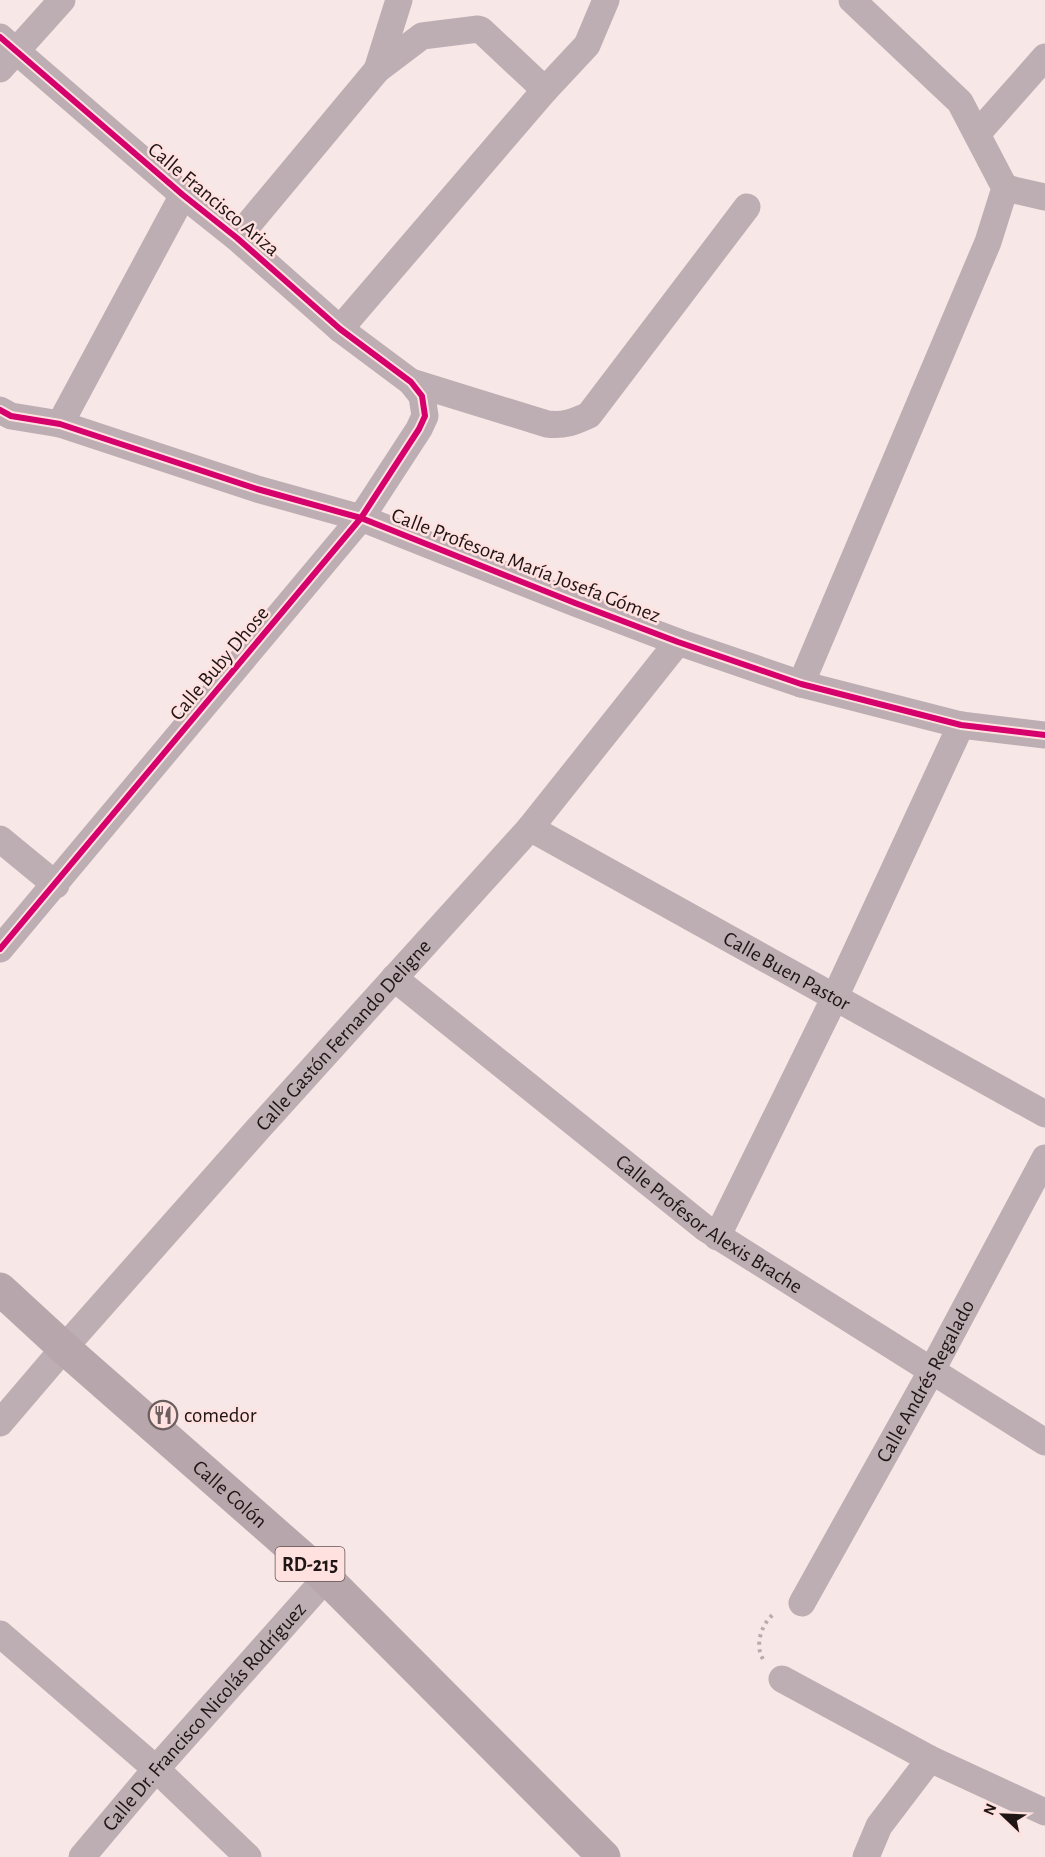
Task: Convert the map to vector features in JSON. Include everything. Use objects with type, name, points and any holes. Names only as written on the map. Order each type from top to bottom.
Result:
[{"type":"main road","name":"Calle Colón","points":[[0,1289],[63,1348],[326,1578],[604,1857]]},
{"type":"street","points":[[5,53],[62,0]]},
{"type":"street","points":[[377,70],[399,0]]},
{"type":"street","points":[[340,329],[545,90],[587,45],[606,0]]},
{"type":"street","points":[[801,684],[988,242],[1005,188],[956,98],[853,1]]},
{"type":"street","points":[[237,238],[377,70],[422,36],[477,29],[545,90]]},
{"type":"street","name":"Calle Francisco Ariza","points":[[5,53],[237,238],[340,329],[411,382]]},
{"type":"street","points":[[977,134],[1045,57]]},
{"type":"street","points":[[1005,188],[1045,197]]},
{"type":"street","points":[[60,424],[183,195]]},
{"type":"street","points":[[411,382],[547,424],[572,423],[589,415],[747,207]]},
{"type":"street","name":"Calle Buby Dhose","points":[[0,950],[361,518],[419,429],[425,416],[422,396],[411,382]]},
{"type":"street","name":"Calle Profesora María Josefa Gómez","points":[[4,419],[60,424],[257,489],[361,518],[678,642],[801,684],[962,725],[1045,735]]},
{"type":"street","name":"Calle Gastón Fernando Deligne","points":[[0,1423],[63,1348],[530,828],[678,642]]},
{"type":"street","points":[[717,1237],[835,997],[962,725]]},
{"type":"street","name":"Calle Buen Pastor","points":[[530,828],[1045,1114]]},
{"type":"street","points":[[0,839],[56,885]]},
{"type":"street","name":"Calle Profesor Alexis Brache","points":[[394,978],[717,1237],[1045,1442]]},
{"type":"street","name":"Calle Andrés Regalado","points":[[802,1603],[932,1370],[1045,1158]]},
{"type":"street","name":"Calle Dr. Francisco Nicolás Rodríguez","points":[[82,1857],[156,1769],[326,1578]]},
{"type":"street","points":[[0,1634],[156,1769],[248,1857]]},
{"type":"street","points":[[782,1679],[930,1759],[1045,1812]]},
{"type":"street","points":[[866,1857],[879,1826],[930,1759]]},
{"type":"path","points":[[782,1679],[773,1672],[759,1652],[759,1640],[769,1617],[785,1608],[802,1603]]},
{"type":"cycle path","points":[[0,37],[183,195],[237,238],[340,329],[411,382],[422,396],[425,416],[419,429],[361,518],[0,949]]},
{"type":"cycle path","points":[[0,410],[11,416],[60,424],[257,489],[361,518],[678,642],[801,684],[961,725],[1045,735]]},
{"type":"place","name":"comedor","points":[[163,1415]]}]
